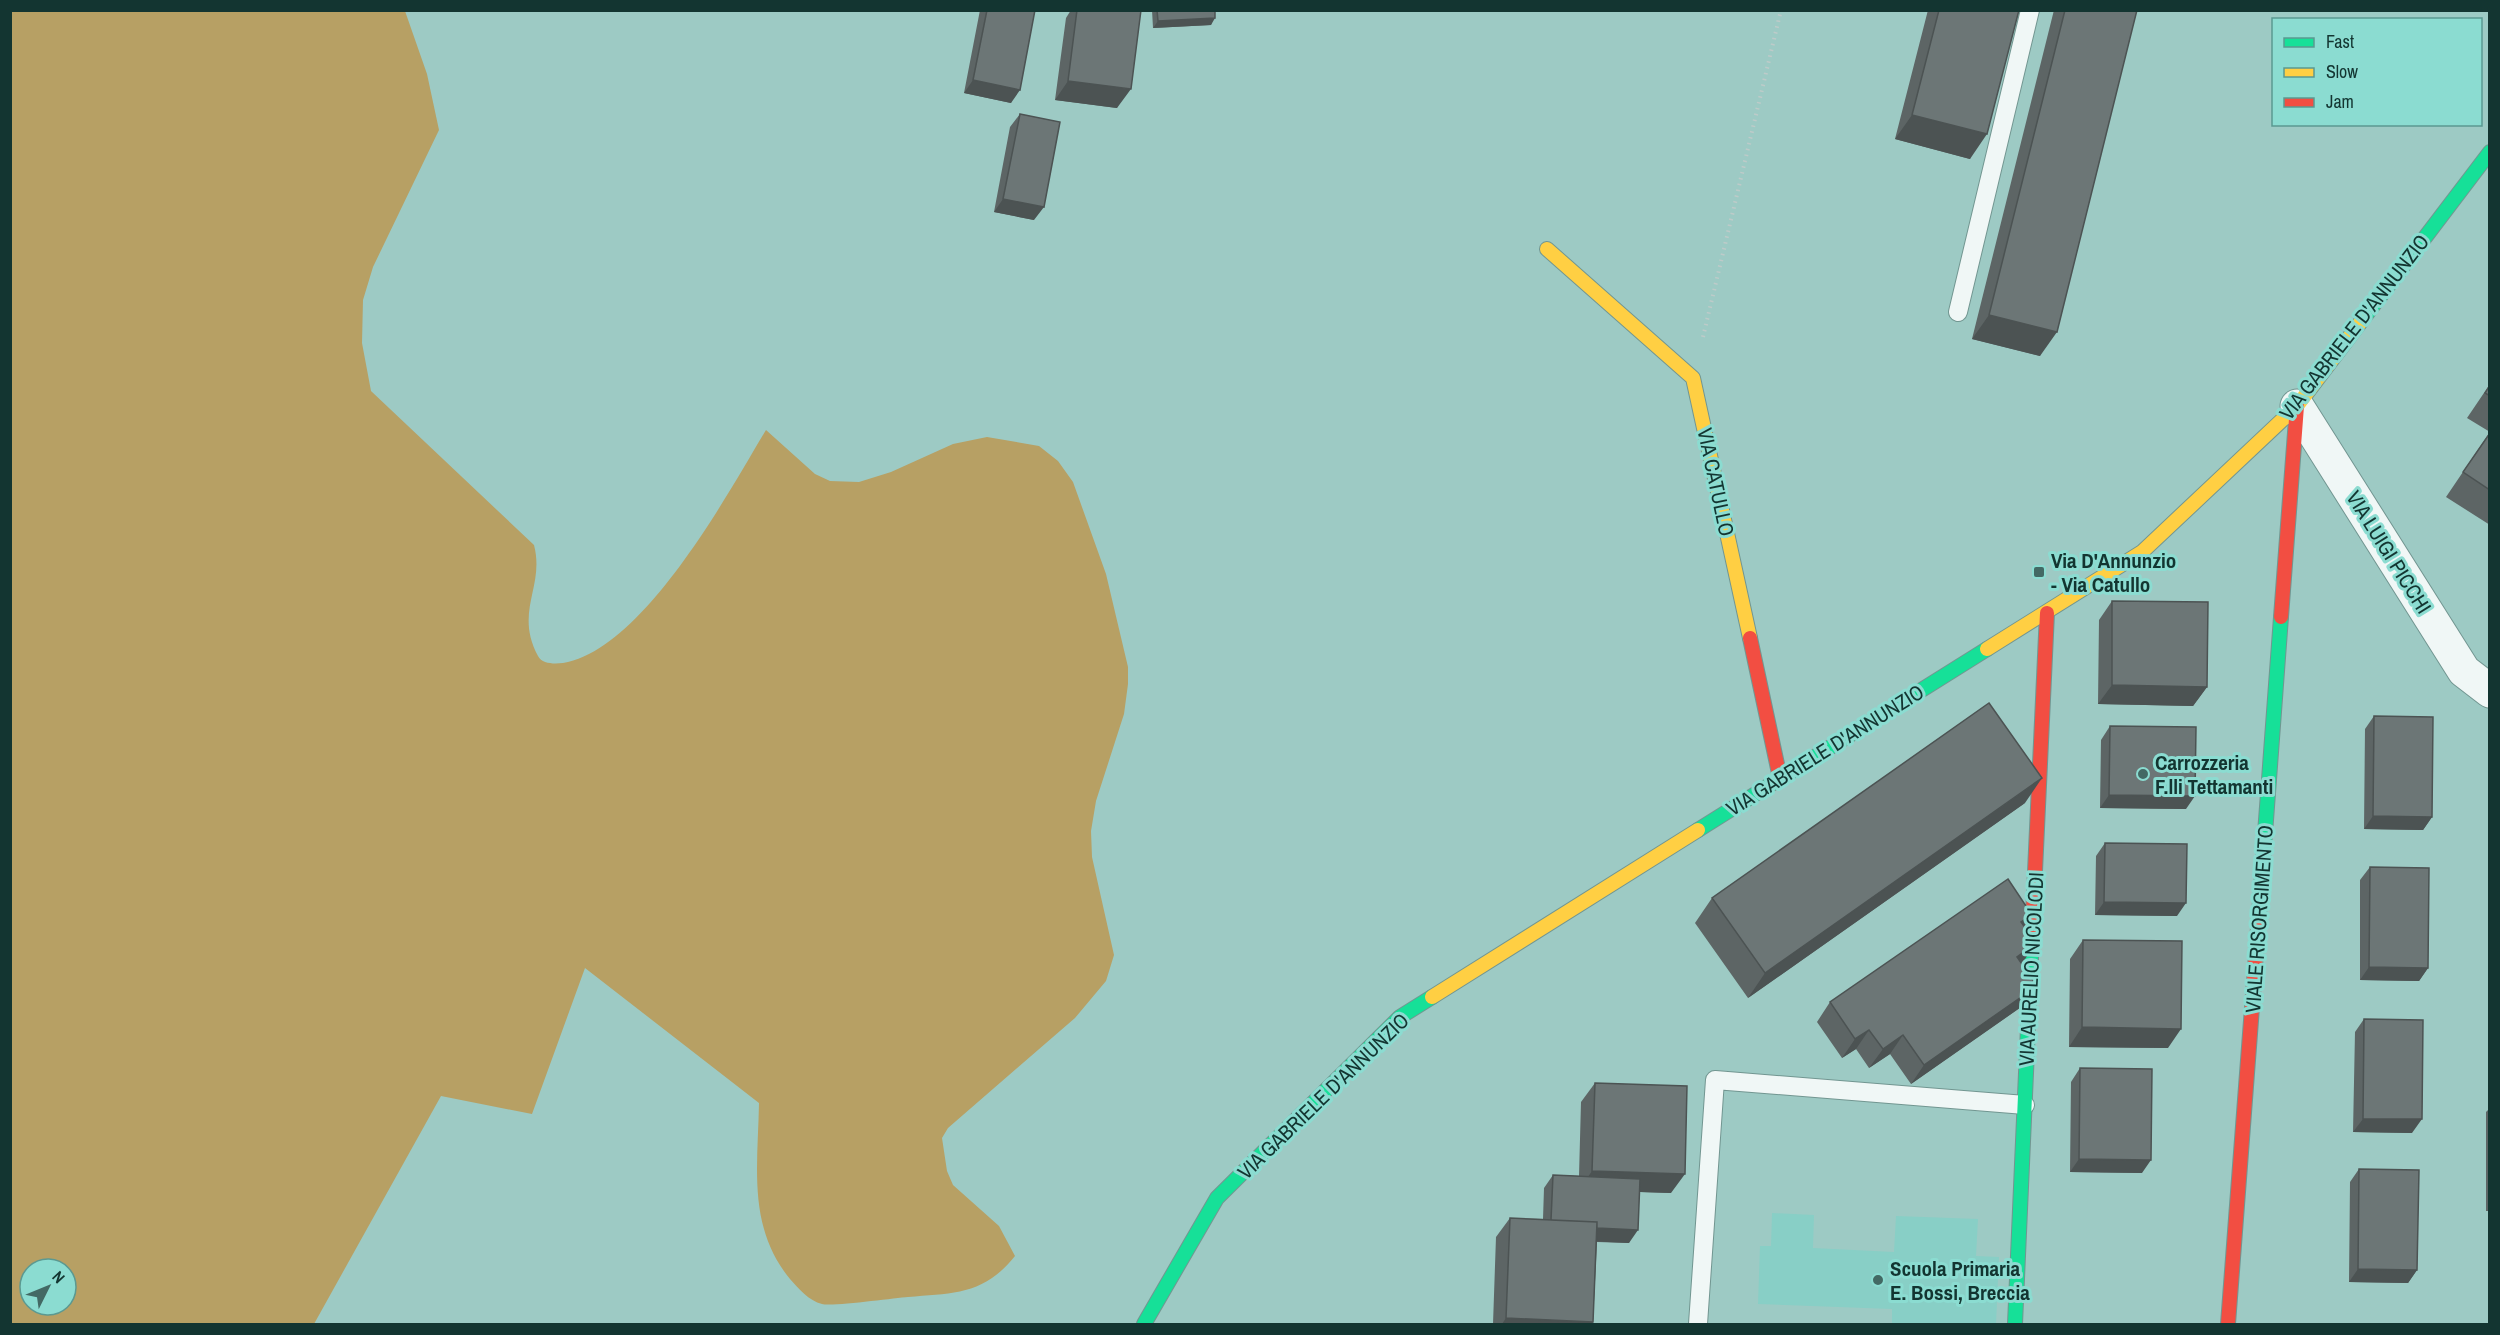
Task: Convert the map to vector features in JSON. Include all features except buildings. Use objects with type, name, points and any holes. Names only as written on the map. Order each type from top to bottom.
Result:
[{"type":"street","name":"VIA GABRIELE D'ANNUNZIO","points":[[1144,1324],[1217,1198],[1400,1017],[2142,552],[2297,406],[2490,152]]},
{"type":"street","points":[[1547,249],[1694,378]]},
{"type":"street","name":"VIA CATULLO","points":[[1694,378],[1780,778]]},
{"type":"street","name":"VIA LUIGI PICCHI","points":[[2297,406],[2464,671],[2490,691]]},
{"type":"street","name":"VIALE RISORGIMENTO","points":[[2228,1324],[2297,406]]},
{"type":"street","name":"VIA AURELIO NICOLODI","points":[[2015,1324],[2047,613]]},
{"type":"lane","points":[[1958,312],[2030,10]]},
{"type":"lane","points":[[1698,1324],[1715,1080],[2025,1105]]},
{"type":"path","points":[[1694,378],[1781,10]]},
{"type":"shaded area","points":[[10,11],[405,11],[427,74],[439,130],[373,267],[363,300],[362,343],[371,391],[534,545],[536,574],[529,612],[529,626],[531,640],[542,661],[563,663],[593,652],[623,630],[652,601],[706,529],[766,430],[815,474],[830,481],[859,482],[891,472],[953,444],[987,437],[1039,446],[1058,461],[1073,482],[1106,574],[1128,667],[1124,714],[1096,801],[1091,831],[1092,857],[1114,955],[1106,981],[1075,1018],[948,1128],[942,1138],[947,1171],[953,1185],[999,1226],[1015,1256],[992,1278],[980,1285],[954,1293],[828,1305],[817,1302],[804,1294],[776,1259],[761,1217],[757,1172],[759,1103],[585,968],[532,1114],[441,1096],[314,1324],[11,1324]]},
{"type":"shaded area","name":"Scuola Primaria E. Bossi, Breccia","points":[[1772,1213],[1814,1215],[1813,1248],[1894,1252],[1896,1216],[1978,1219],[1976,1256],[1999,1257],[1996,1324],[1892,1324],[1892,1309],[1758,1304],[1760,1246],[1771,1246]]},
{"type":"traffic: fast","points":[[2363,319],[2490,152]]},
{"type":"traffic: fast","points":[[2259,915],[2281,617]]},
{"type":"traffic: fast","points":[[1698,830],[1987,649]]},
{"type":"traffic: fast","points":[[2015,1324],[2032,936]]},
{"type":"traffic: fast","points":[[1144,1324],[1217,1198],[1400,1017],[1432,997]]},
{"type":"traffic: slow","points":[[1547,249],[1693,378],[1750,638]]},
{"type":"traffic: slow","points":[[1987,649],[2142,552],[2297,406],[2363,319]]},
{"type":"traffic: slow","points":[[1432,997],[1698,830]]},
{"type":"traffic: jam","points":[[2281,617],[2297,406]]},
{"type":"traffic: jam","points":[[2032,936],[2047,613]]},
{"type":"traffic: jam","points":[[1750,638],[1780,778]]},
{"type":"traffic: jam","points":[[2228,1324],[2259,915]]},
{"type":"place","name":"Via D'Annunzio - Via Catullo","points":[[2039,572]]},
{"type":"place","name":"Carrozzeria F.lli Tettamanti","points":[[2143,774]]},
{"type":"place","name":"Scuola Primaria E. Bossi, Breccia","points":[[1878,1280]]}]
